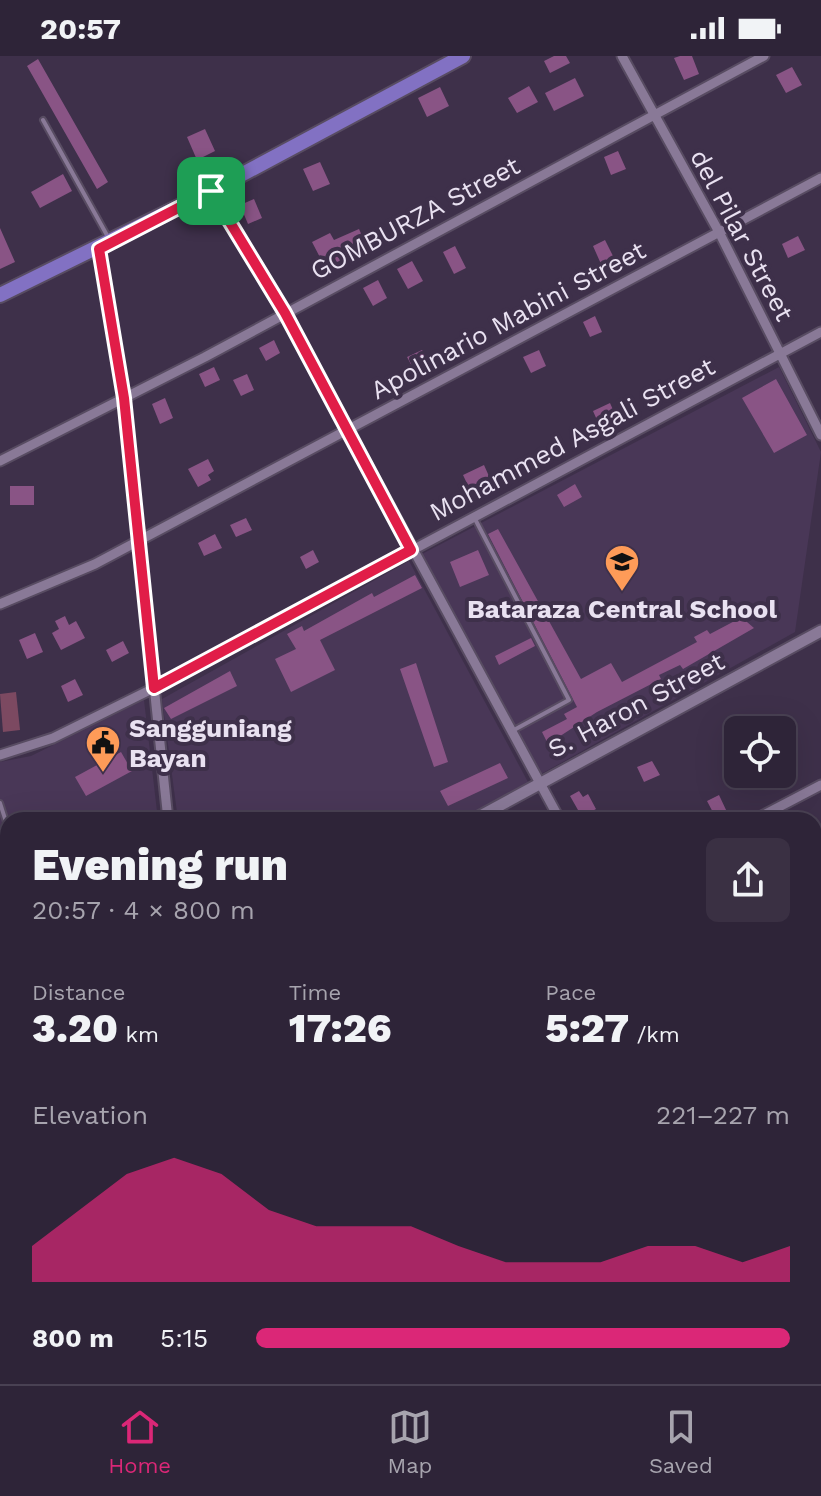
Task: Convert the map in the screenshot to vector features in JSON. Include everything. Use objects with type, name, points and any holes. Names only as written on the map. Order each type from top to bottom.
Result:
[{"type":"main road","points":[[0,295],[211,191],[463,56]]},
{"type":"street","name":"del Pilar Street","points":[[622,56],[719,232],[821,435]]},
{"type":"street","name":"GOMBURZA Street","points":[[0,461],[285,313],[764,56]]},
{"type":"street","name":"Apolinario Mabini Street","points":[[0,604],[95,564],[821,178]]},
{"type":"street","points":[[211,191],[285,313],[556,812]]},
{"type":"street","points":[[105,245],[167,812]]},
{"type":"street","name":"Mohammed Asgali Street","points":[[0,755],[53,738],[154,688],[821,332]]},
{"type":"street","name":"S. Haron Street","points":[[487,812],[821,631]]},
{"type":"street","points":[[771,812],[820,789]]},
{"type":"lane","points":[[43,120],[105,245]]},
{"type":"lane","points":[[474,516],[569,700],[512,731]]},
{"type":"shaded area","name":"Bataraza Central School","points":[[779,367],[821,452],[795,632],[541,774],[422,554]]},
{"type":"shaded area","points":[[409,561],[528,782],[473,812],[177,812],[162,699]]},
{"type":"shaded area","points":[[16,692],[20,730],[3,732],[0,694]]},
{"type":"shaded area","points":[[144,700],[157,812],[0,812],[0,762],[31,756]]},
{"type":"building","points":[[554,56],[566,56],[570,63],[550,73],[544,61]]},
{"type":"building","points":[[692,56],[699,74],[684,80],[674,58]]},
{"type":"building","points":[[38,59],[108,182],[97,189],[27,66]]},
{"type":"building","points":[[792,67],[802,85],[786,93],[776,75]]},
{"type":"building","points":[[575,78],[584,96],[554,111],[545,93]]},
{"type":"building","points":[[529,86],[538,102],[517,113],[508,98]]},
{"type":"building","points":[[440,87],[449,106],[427,117],[418,98]]},
{"type":"building","points":[[205,129],[215,151],[197,160],[187,137]]},
{"type":"building","points":[[618,151],[626,169],[611,175],[604,157]]},
{"type":"building","points":[[320,162],[330,184],[313,191],[303,169]]},
{"type":"building","points":[[63,174],[72,191],[40,208],[31,192]]},
{"type":"building","points":[[254,199],[262,218],[248,224],[240,205]]},
{"type":"building","points":[[0,228],[15,262],[0,269]]},
{"type":"building","points":[[359,229],[368,249],[325,267],[312,242],[330,233],[334,240]]},
{"type":"building","points":[[798,236],[805,250],[788,258],[782,244]]},
{"type":"building","points":[[605,240],[614,258],[601,264],[593,246]]},
{"type":"building","points":[[455,246],[466,268],[454,274],[443,252]]},
{"type":"building","points":[[412,261],[423,281],[408,289],[397,269]]},
{"type":"building","points":[[378,280],[387,298],[373,306],[363,288]]},
{"type":"building","points":[[595,316],[602,332],[590,337],[583,322]]},
{"type":"building","points":[[274,340],[280,353],[266,361],[259,348]]},
{"type":"building","points":[[422,350],[430,365],[415,372],[407,357]]},
{"type":"building","points":[[539,350],[546,366],[531,373],[523,357]]},
{"type":"building","points":[[214,367],[220,380],[205,387],[199,374]]},
{"type":"building","points":[[247,374],[254,390],[241,396],[233,380]]},
{"type":"building","points":[[776,379],[807,435],[774,453],[742,398]]},
{"type":"building","points":[[165,398],[173,418],[160,424],[152,404]]},
{"type":"building","points":[[610,403],[618,421],[601,429],[593,411]]},
{"type":"building","points":[[208,459],[214,471],[208,475],[211,480],[198,487],[188,469]]},
{"type":"building","points":[[484,465],[492,483],[471,492],[463,475]]},
{"type":"building","points":[[575,484],[582,497],[564,507],[557,495]]},
{"type":"building","points":[[10,486],[34,486],[34,505],[10,505]]},
{"type":"building","points":[[246,518],[252,530],[236,537],[230,525]]},
{"type":"building","points":[[498,529],[581,679],[611,663],[622,682],[697,642],[694,637],[707,630],[710,634],[746,615],[747,622],[754,628],[683,669],[680,665],[659,675],[661,679],[597,712],[548,744],[542,732],[567,719],[564,714],[577,707],[488,534]]},
{"type":"building","points":[[215,534],[222,548],[204,556],[198,543]]},
{"type":"building","points":[[313,550],[319,562],[306,569],[300,557]]},
{"type":"building","points":[[478,550],[489,575],[460,587],[450,562]]},
{"type":"building","points":[[415,575],[422,588],[320,640],[335,670],[291,692],[275,659],[296,649],[287,634],[302,626],[304,631],[372,593],[374,597]]},
{"type":"building","points":[[65,616],[69,625],[76,621],[85,638],[61,650],[52,633],[59,629],[55,621]]},
{"type":"building","points":[[35,633],[43,652],[27,659],[19,640]]},
{"type":"building","points":[[531,638],[535,646],[499,665],[495,656]]},
{"type":"building","points":[[123,641],[129,653],[112,662],[106,650]]},
{"type":"building","points":[[416,663],[448,762],[434,767],[400,669]]},
{"type":"building","points":[[230,671],[237,686],[171,719],[164,708]]},
{"type":"building","points":[[75,679],[83,695],[68,702],[61,686]]},
{"type":"building","name":"Sangguniang Bayan","points":[[121,752],[132,771],[86,796],[75,777]]},
{"type":"building","points":[[652,761],[660,775],[644,782],[637,767]]},
{"type":"building","points":[[500,763],[508,778],[448,806],[440,791]]},
{"type":"building","points":[[579,791],[583,797],[588,794],[596,809],[579,812],[570,796]]},
{"type":"building","points":[[719,795],[727,812],[713,812],[707,801]]},
{"type":"place","name":"Bataraza Central School","points":[[622,593]]},
{"type":"place","name":"Sangguniang Bayan","points":[[103,774]]},
{"type":"route","points":[[211,191],[285,313],[411,550],[154,688],[124,398],[99,249],[211,191]]}]
